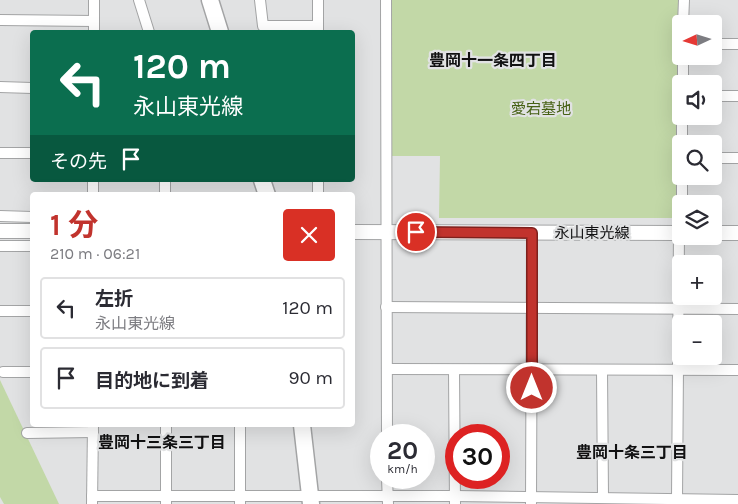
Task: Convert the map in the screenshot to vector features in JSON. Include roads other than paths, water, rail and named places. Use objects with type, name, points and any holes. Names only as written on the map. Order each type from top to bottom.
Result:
[{"type":"main road","points":[[210,0],[219,30]]},
{"type":"main road","points":[[302,427],[311,500]]},
{"type":"street","points":[[94,0],[94,30]]},
{"type":"street","points":[[139,0],[148,30]]},
{"type":"street","points":[[260,0],[263,26],[318,29],[318,0]]},
{"type":"street","points":[[386,0],[385,232],[387,424]]},
{"type":"street","points":[[683,15],[684,0]]},
{"type":"street","points":[[0,20],[94,21]]},
{"type":"street","points":[[722,44],[738,44]]},
{"type":"street","points":[[0,87],[30,88]]},
{"type":"street","points":[[722,96],[738,96]]},
{"type":"street","points":[[0,153],[30,153]]},
{"type":"street","points":[[722,158],[738,158]]},
{"type":"street","points":[[0,216],[30,216]]},
{"type":"street","points":[[19,216],[26,231],[20,246]]},
{"type":"street","points":[[0,231],[26,231]]},
{"type":"street","name":"永山東光線","points":[[355,232],[672,233]]},
{"type":"street","points":[[531,501],[532,233]]},
{"type":"street","points":[[722,233],[738,233]]},
{"type":"street","points":[[677,499],[680,245]]},
{"type":"street","points":[[0,246],[30,246]]},
{"type":"street","points":[[386,307],[738,309]]},
{"type":"street","points":[[0,311],[30,311]]},
{"type":"street","points":[[387,369],[738,370]]},
{"type":"street","points":[[454,370],[455,500]]},
{"type":"street","points":[[602,370],[603,498]]},
{"type":"street","points":[[3,372],[30,372]]},
{"type":"street","points":[[166,427],[166,500]]},
{"type":"street","points":[[240,427],[240,500]]},
{"type":"street","points":[[27,433],[93,429],[92,500],[531,501],[603,498],[738,500]]},
{"type":"district","name":"豊岡十一条四丁目","points":[[493,60]]},
{"type":"district","name":"豊岡十三条三丁目","points":[[162,442]]},
{"type":"district","name":"豊岡十条三丁目","points":[[632,452]]},
{"type":"park label","name":"愛宕墓地","points":[[541,109]]}]
